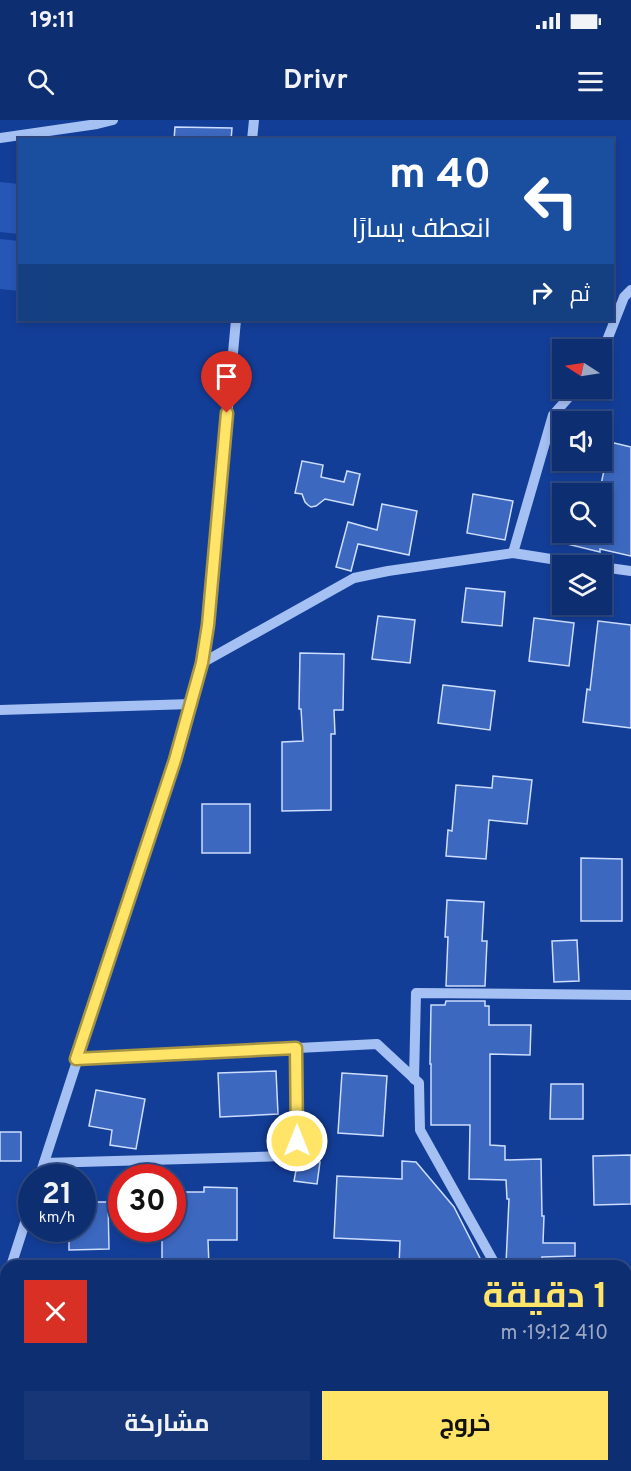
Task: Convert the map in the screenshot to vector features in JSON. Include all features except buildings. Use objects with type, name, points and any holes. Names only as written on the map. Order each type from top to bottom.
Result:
[{"type":"street","points":[[0,138],[113,120]]},
{"type":"street","points":[[252,138],[254,120]]},
{"type":"street","points":[[608,339],[624,297],[631,290]]},
{"type":"street","points":[[236,321],[208,625],[202,663],[175,760],[44,1163],[287,1155],[297,1141],[296,1048]]},
{"type":"street","points":[[513,553],[553,416],[568,399]]},
{"type":"street","points":[[202,663],[354,578],[513,553],[552,559]]},
{"type":"street","points":[[612,568],[631,571]]},
{"type":"street","points":[[0,710],[191,704]]},
{"type":"street","points":[[414,1079],[416,993],[631,995]]},
{"type":"street","points":[[76,1059],[377,1044],[419,1083],[420,1130],[493,1260]]},
{"type":"street","points":[[13,1260],[19,1242]]},
{"type":"shaded area","points":[[0,182],[18,184],[18,234],[0,232]]},
{"type":"shaded area","points":[[0,239],[18,241],[18,291],[0,289]]},
{"type":"route","points":[[227,413],[208,625],[202,663],[175,760],[76,1059],[296,1048],[297,1141]]}]
